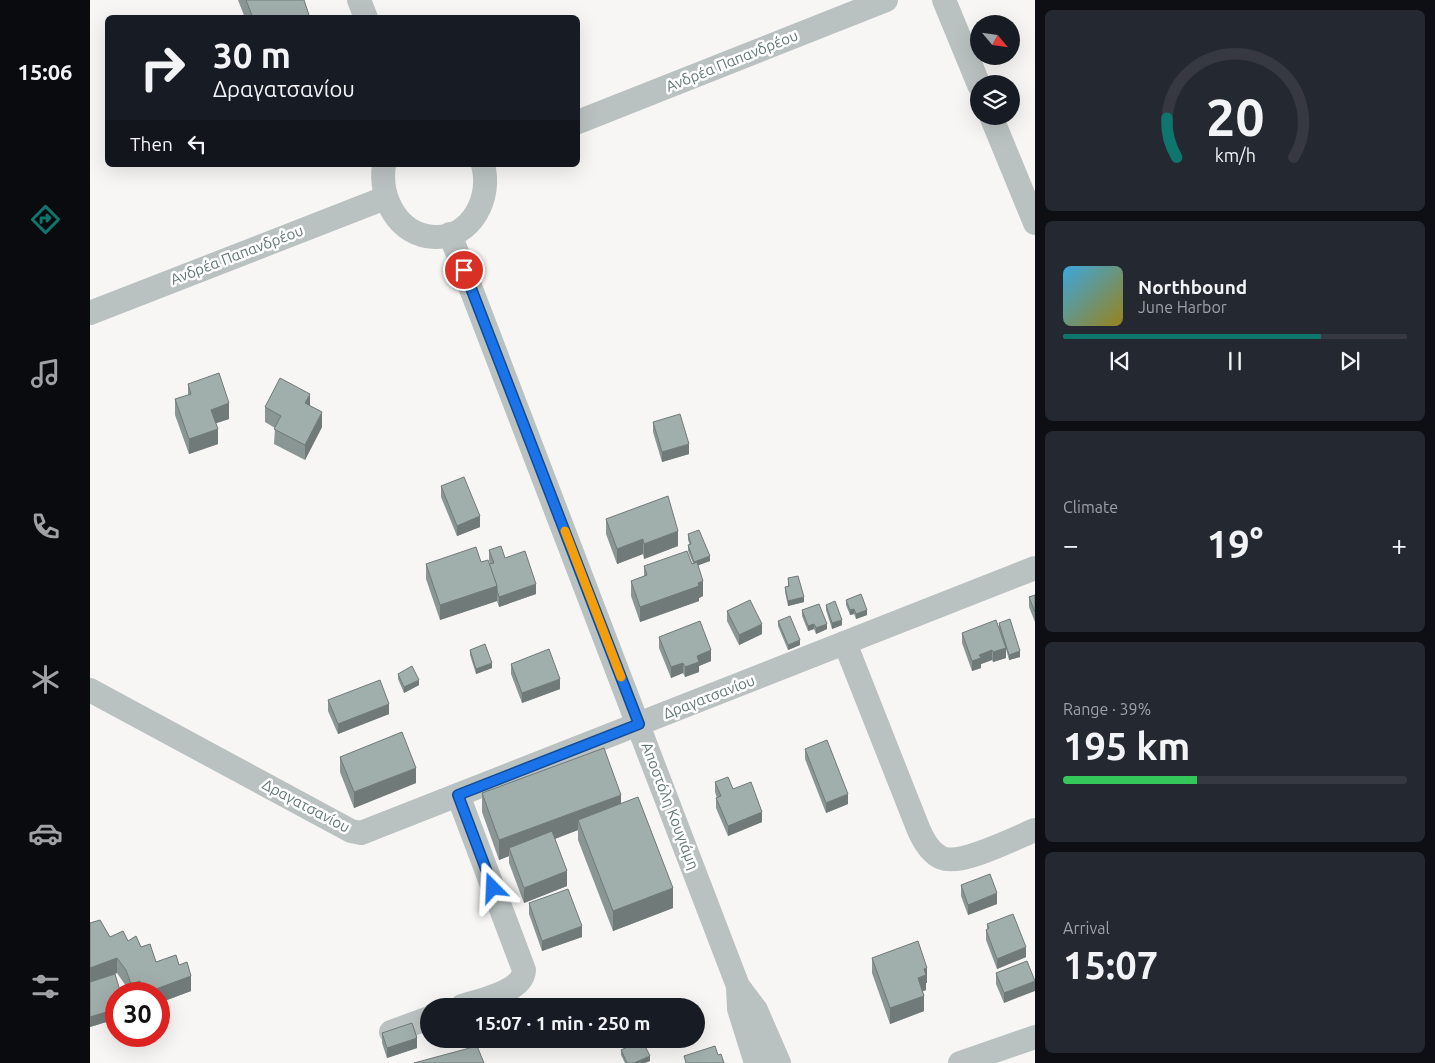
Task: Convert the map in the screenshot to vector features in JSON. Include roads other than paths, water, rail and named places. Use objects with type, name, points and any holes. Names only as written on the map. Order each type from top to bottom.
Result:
[{"type":"street","points":[[359,0],[365,15]]},
{"type":"street","name":"Ανδρέα Παπανδρέου","points":[[580,121],[886,0]]},
{"type":"street","points":[[944,0],[975,75]]},
{"type":"street","points":[[995,125],[1035,223]]},
{"type":"street","points":[[384,167],[382,175],[385,198],[397,218],[416,233],[437,237],[450,234],[462,228],[479,211],[485,192],[483,167]]},
{"type":"street","name":"Ανδρέα Παπανδρέου","points":[[90,313],[385,198]]},
{"type":"street","name":"Αποστόλη Κουγιάμη","points":[[450,234],[738,986],[756,1010],[779,1063]]},
{"type":"street","name":"Δραγατσανίου","points":[[90,690],[351,831],[362,832],[1035,568]]},
{"type":"street","points":[[845,643],[922,838],[932,852],[942,859],[955,861],[1035,830]]},
{"type":"street","points":[[458,795],[524,970],[523,976],[516,986],[484,998]]},
{"type":"street","name":"Αποστόλη Κουγιάμη","points":[[738,986],[739,1009],[756,1063]]},
{"type":"street","points":[[391,1032],[420,1021]]},
{"type":"street","points":[[960,1063],[1035,1037]]}]
